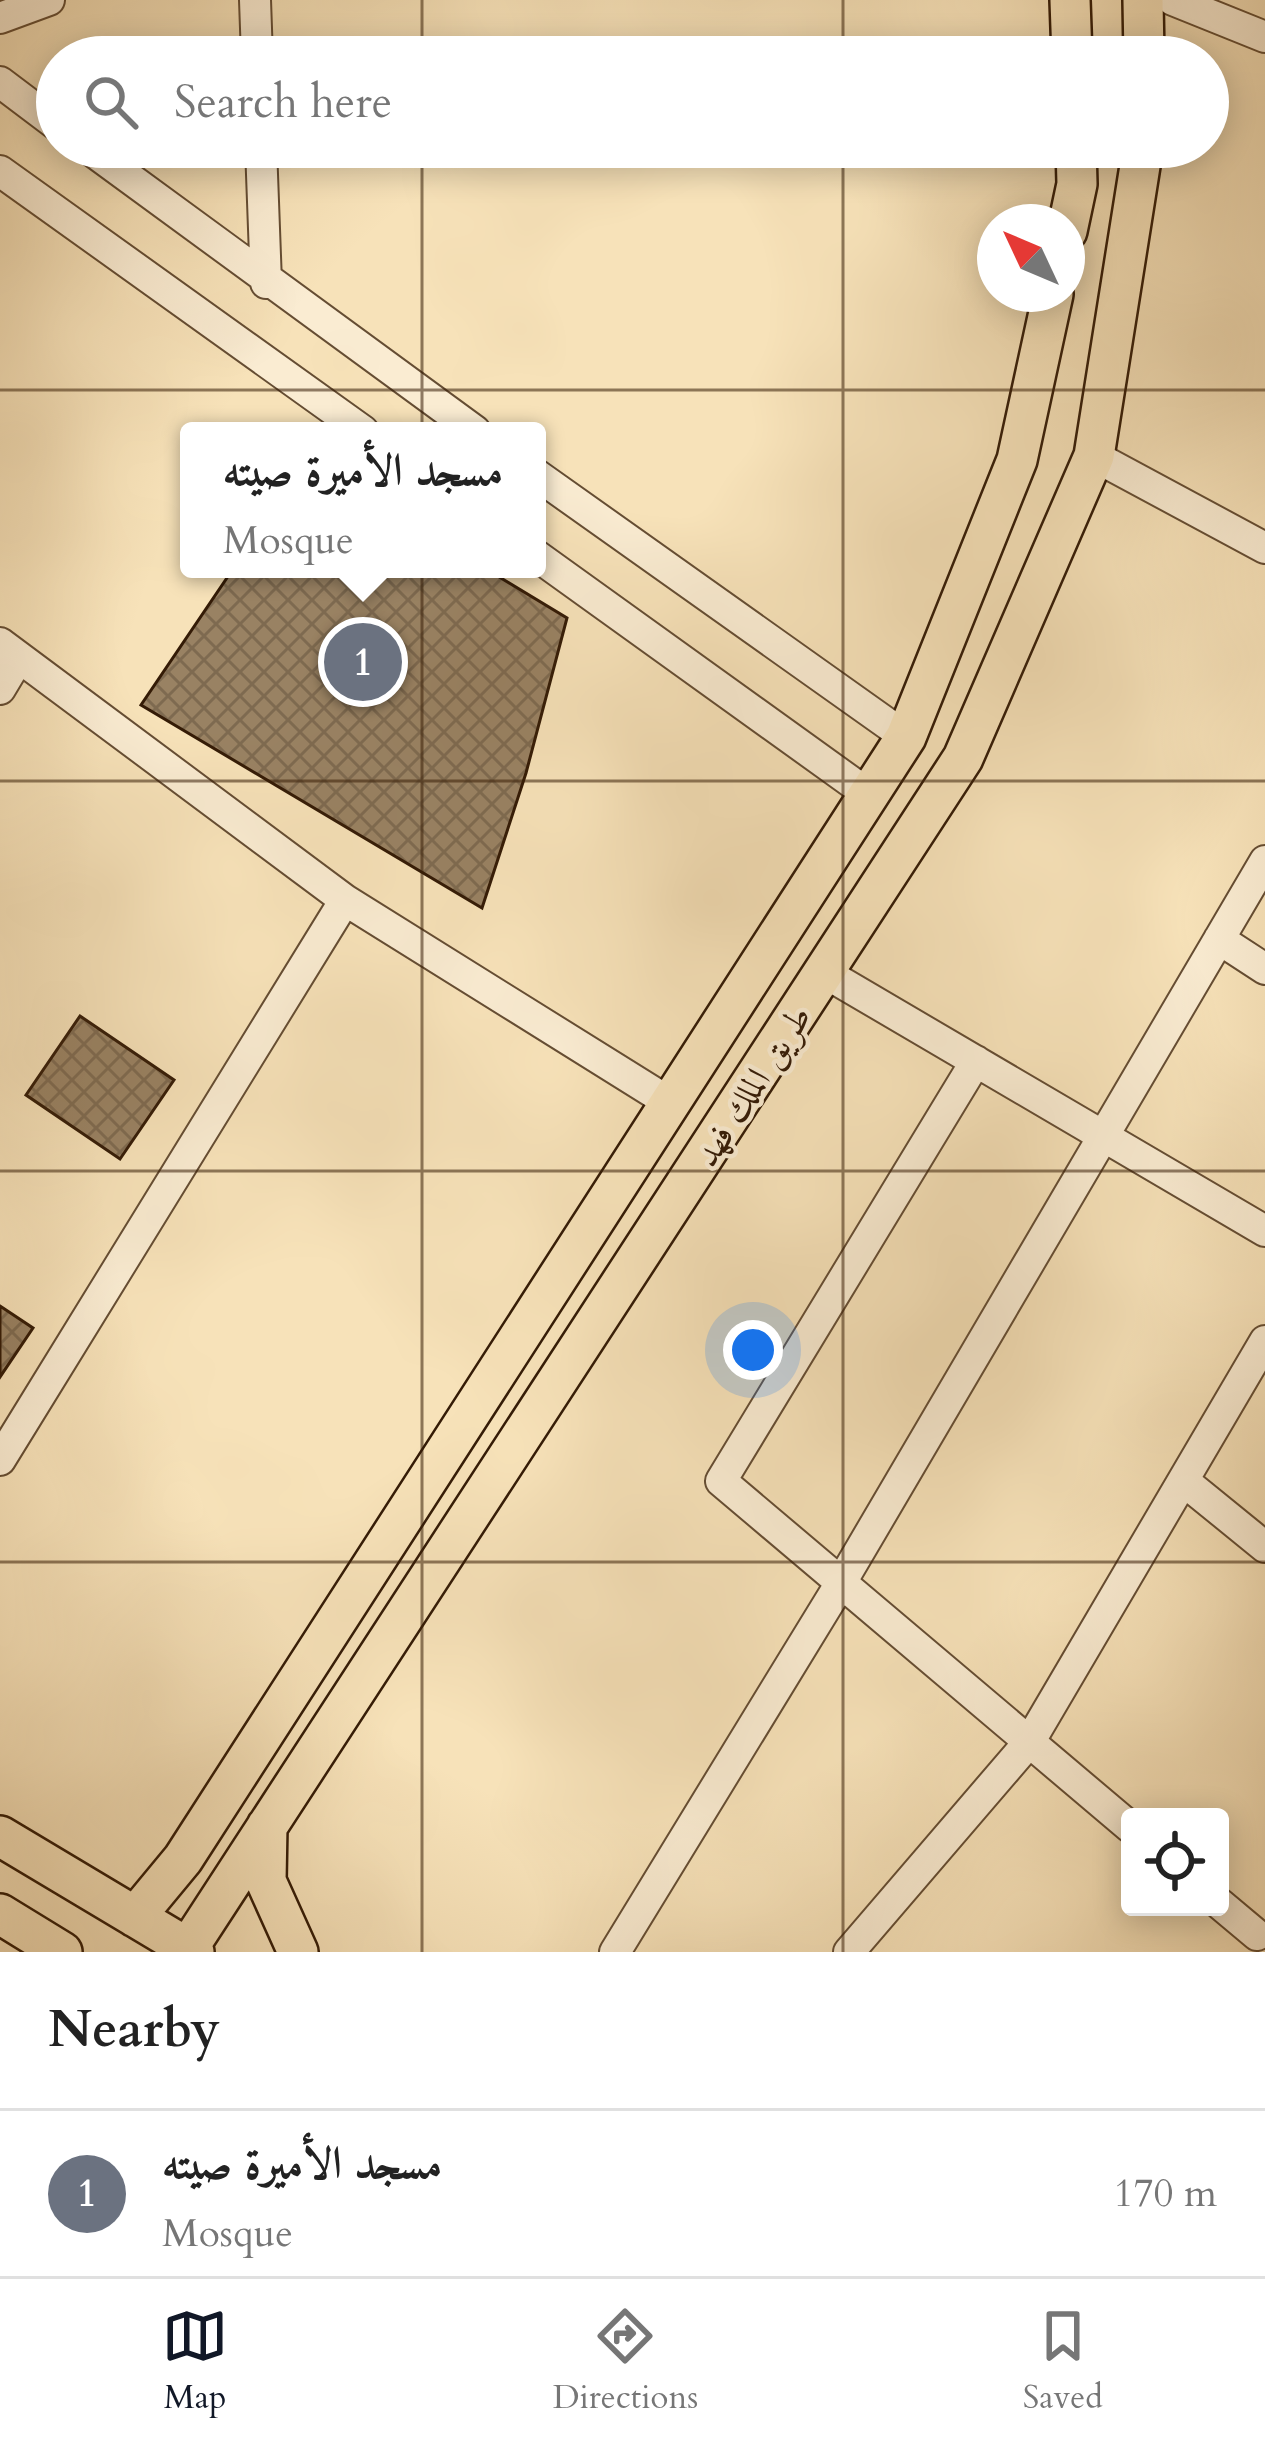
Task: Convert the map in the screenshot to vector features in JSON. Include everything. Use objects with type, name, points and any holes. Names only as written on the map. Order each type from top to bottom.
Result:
[{"type":"main road","points":[[1070,0],[1071,36]]},
{"type":"main road","points":[[1143,0],[1144,36]]},
{"type":"main road","points":[[1073,204],[1077,168]]},
{"type":"main road","name":"طريق الملك فهد","points":[[191,1950],[267,1823],[827,974],[963,758],[1094,456],[1140,168]]},
{"type":"main road","name":"طريق الملك فهد","points":[[135,1917],[183,1859],[906,737],[1018,460],[1049,312]]},
{"type":"main road","points":[[267,1823],[266,1881],[298,1952]]},
{"type":"main road","points":[[0,1836],[191,1950]]},
{"type":"main road","points":[[183,1859],[183,1876],[192,1889],[222,1896]]},
{"type":"main road","points":[[0,1913],[62,1952]]},
{"type":"street","points":[[0,18],[49,0]]},
{"type":"street","points":[[255,0],[256,36]]},
{"type":"street","points":[[1173,0],[1265,37]]},
{"type":"street","points":[[0,82],[36,109]]},
{"type":"street","points":[[115,168],[462,422]]},
{"type":"street","points":[[262,168],[266,283]]},
{"type":"street","points":[[0,171],[350,422]]},
{"type":"street","points":[[1094,456],[1265,548]]},
{"type":"street","points":[[546,481],[906,737]]},
{"type":"street","points":[[546,562],[868,794]]},
{"type":"street","points":[[0,689],[9,651],[345,900],[672,1104]]},
{"type":"street","points":[[614,1952],[839,1586],[1265,861]]},
{"type":"street","points":[[0,1460],[345,900]]},
{"type":"street","points":[[1219,939],[1265,969]]},
{"type":"street","points":[[827,974],[1265,1231]]},
{"type":"street","points":[[976,1061],[722,1481],[839,1586],[1121,1819]]},
{"type":"street","points":[[850,1952],[1030,1741],[1265,1341]]},
{"type":"street","points":[[1185,1482],[1265,1547]]},
{"type":"street","points":[[1229,1913],[1254,1938]]},
{"type":"building","points":[[227,578],[501,578],[567,618],[526,773],[482,908],[141,705]]},
{"type":"building","points":[[80,1016],[174,1080],[120,1159],[26,1095]]},
{"type":"building","points":[[0,1306],[33,1328],[0,1377]]},
{"type":"place","name":"مسجد الأميرة صيته","points":[[363,662]]}]
